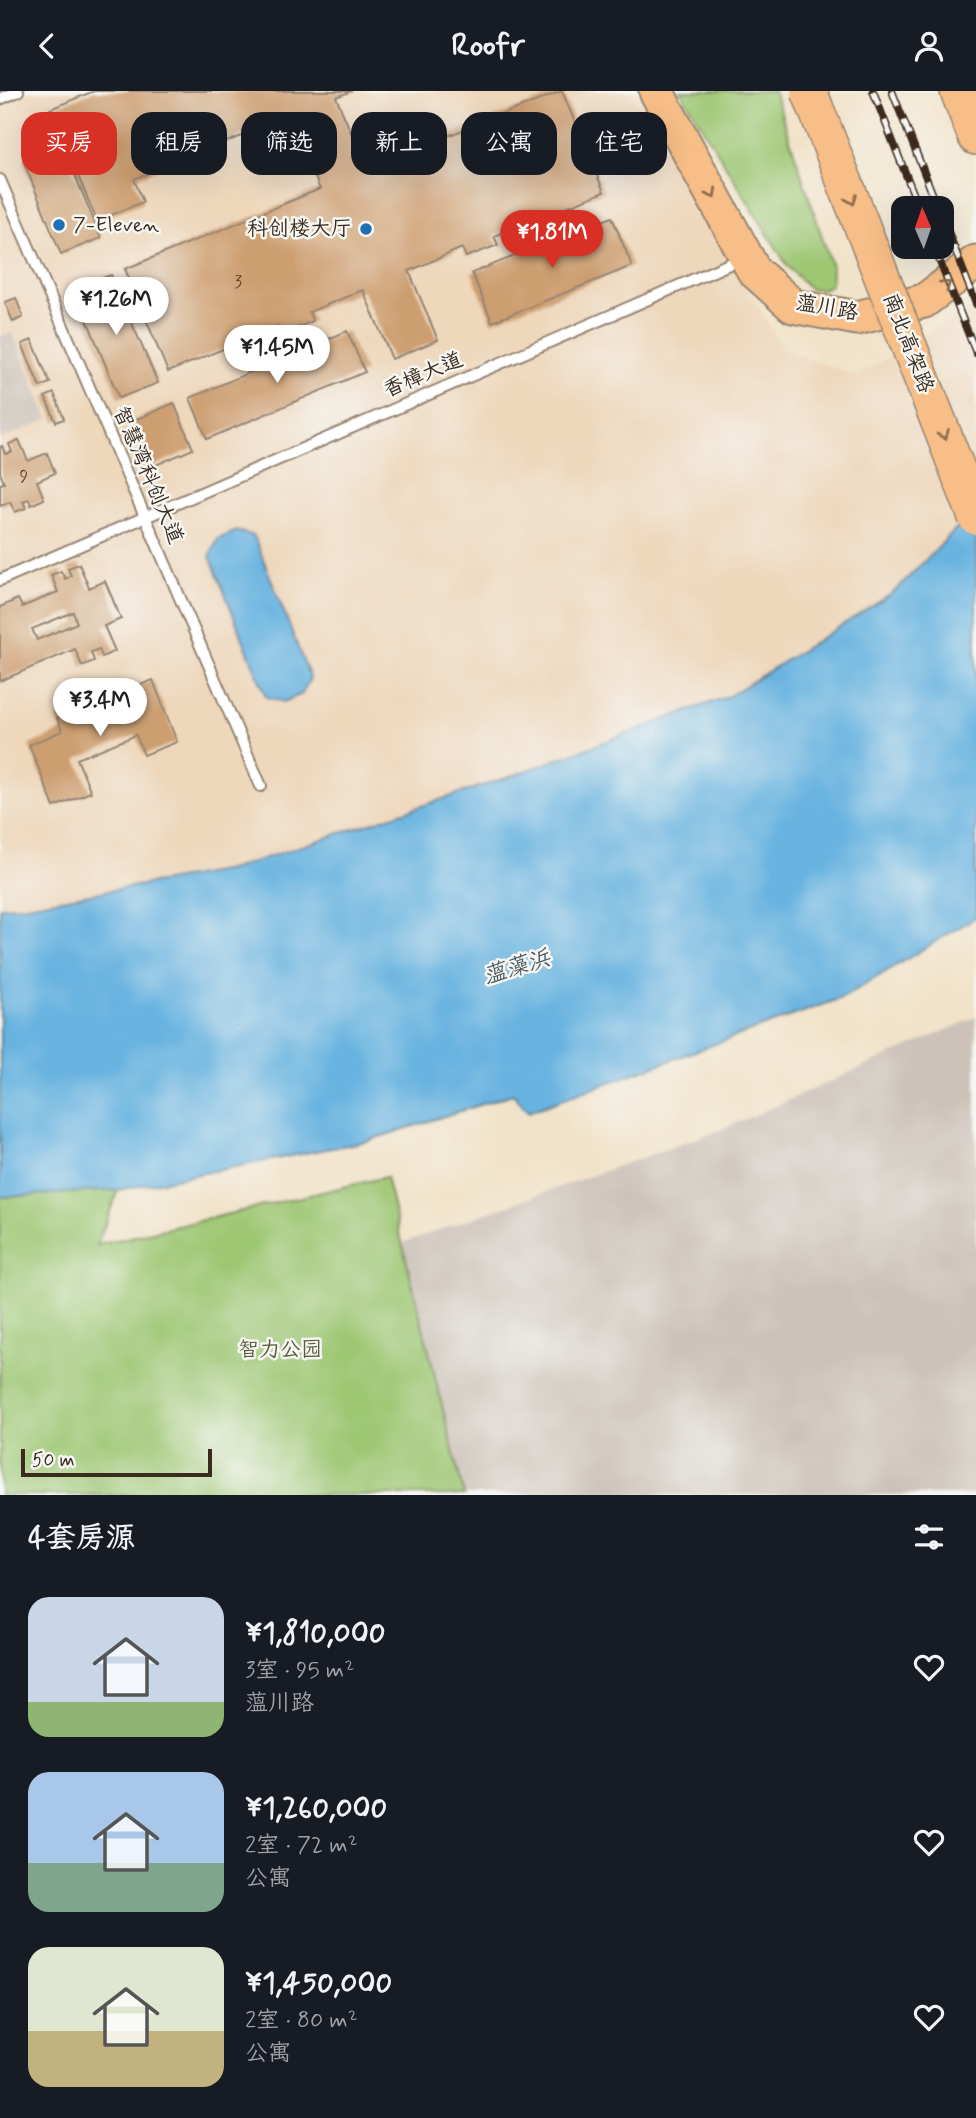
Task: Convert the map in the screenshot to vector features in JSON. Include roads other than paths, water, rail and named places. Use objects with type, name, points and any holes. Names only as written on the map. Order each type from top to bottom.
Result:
[{"type":"highway","name":"南北高架路","points":[[809,91],[976,517]]},
{"type":"highway","points":[[958,91],[976,137]]},
{"type":"main road","name":"蕰川路","points":[[656,91],[754,271],[793,306],[857,318],[924,301],[976,262]]},
{"type":"lane","points":[[0,99],[18,91]]},
{"type":"lane","name":"智慧湾科创大道","points":[[0,180],[261,786]]},
{"type":"lane","name":"香樟大道","points":[[0,580],[746,256]]},
{"type":"water","name":"蕰藻浜","points":[[976,509],[976,917],[844,997],[528,1112],[513,1094],[367,1141],[118,1190],[0,1197],[0,907],[20,906],[229,870],[509,777],[729,696],[893,593]]},
{"type":"water","points":[[237,531],[254,536],[310,678],[302,694],[284,702],[266,697],[210,556],[218,539]]},
{"type":"railway","points":[[873,91],[914,196]]},
{"type":"railway","points":[[892,91],[933,196]]},
{"type":"railway","points":[[954,247],[976,304]]},
{"type":"railway","points":[[939,259],[976,353]]},
{"type":"place","name":"7-Eleven","points":[[59,225]]},
{"type":"place","name":"科创楼大厅","points":[[366,229]]},
{"type":"park label","name":"智力公园","points":[[280,1350]]}]
